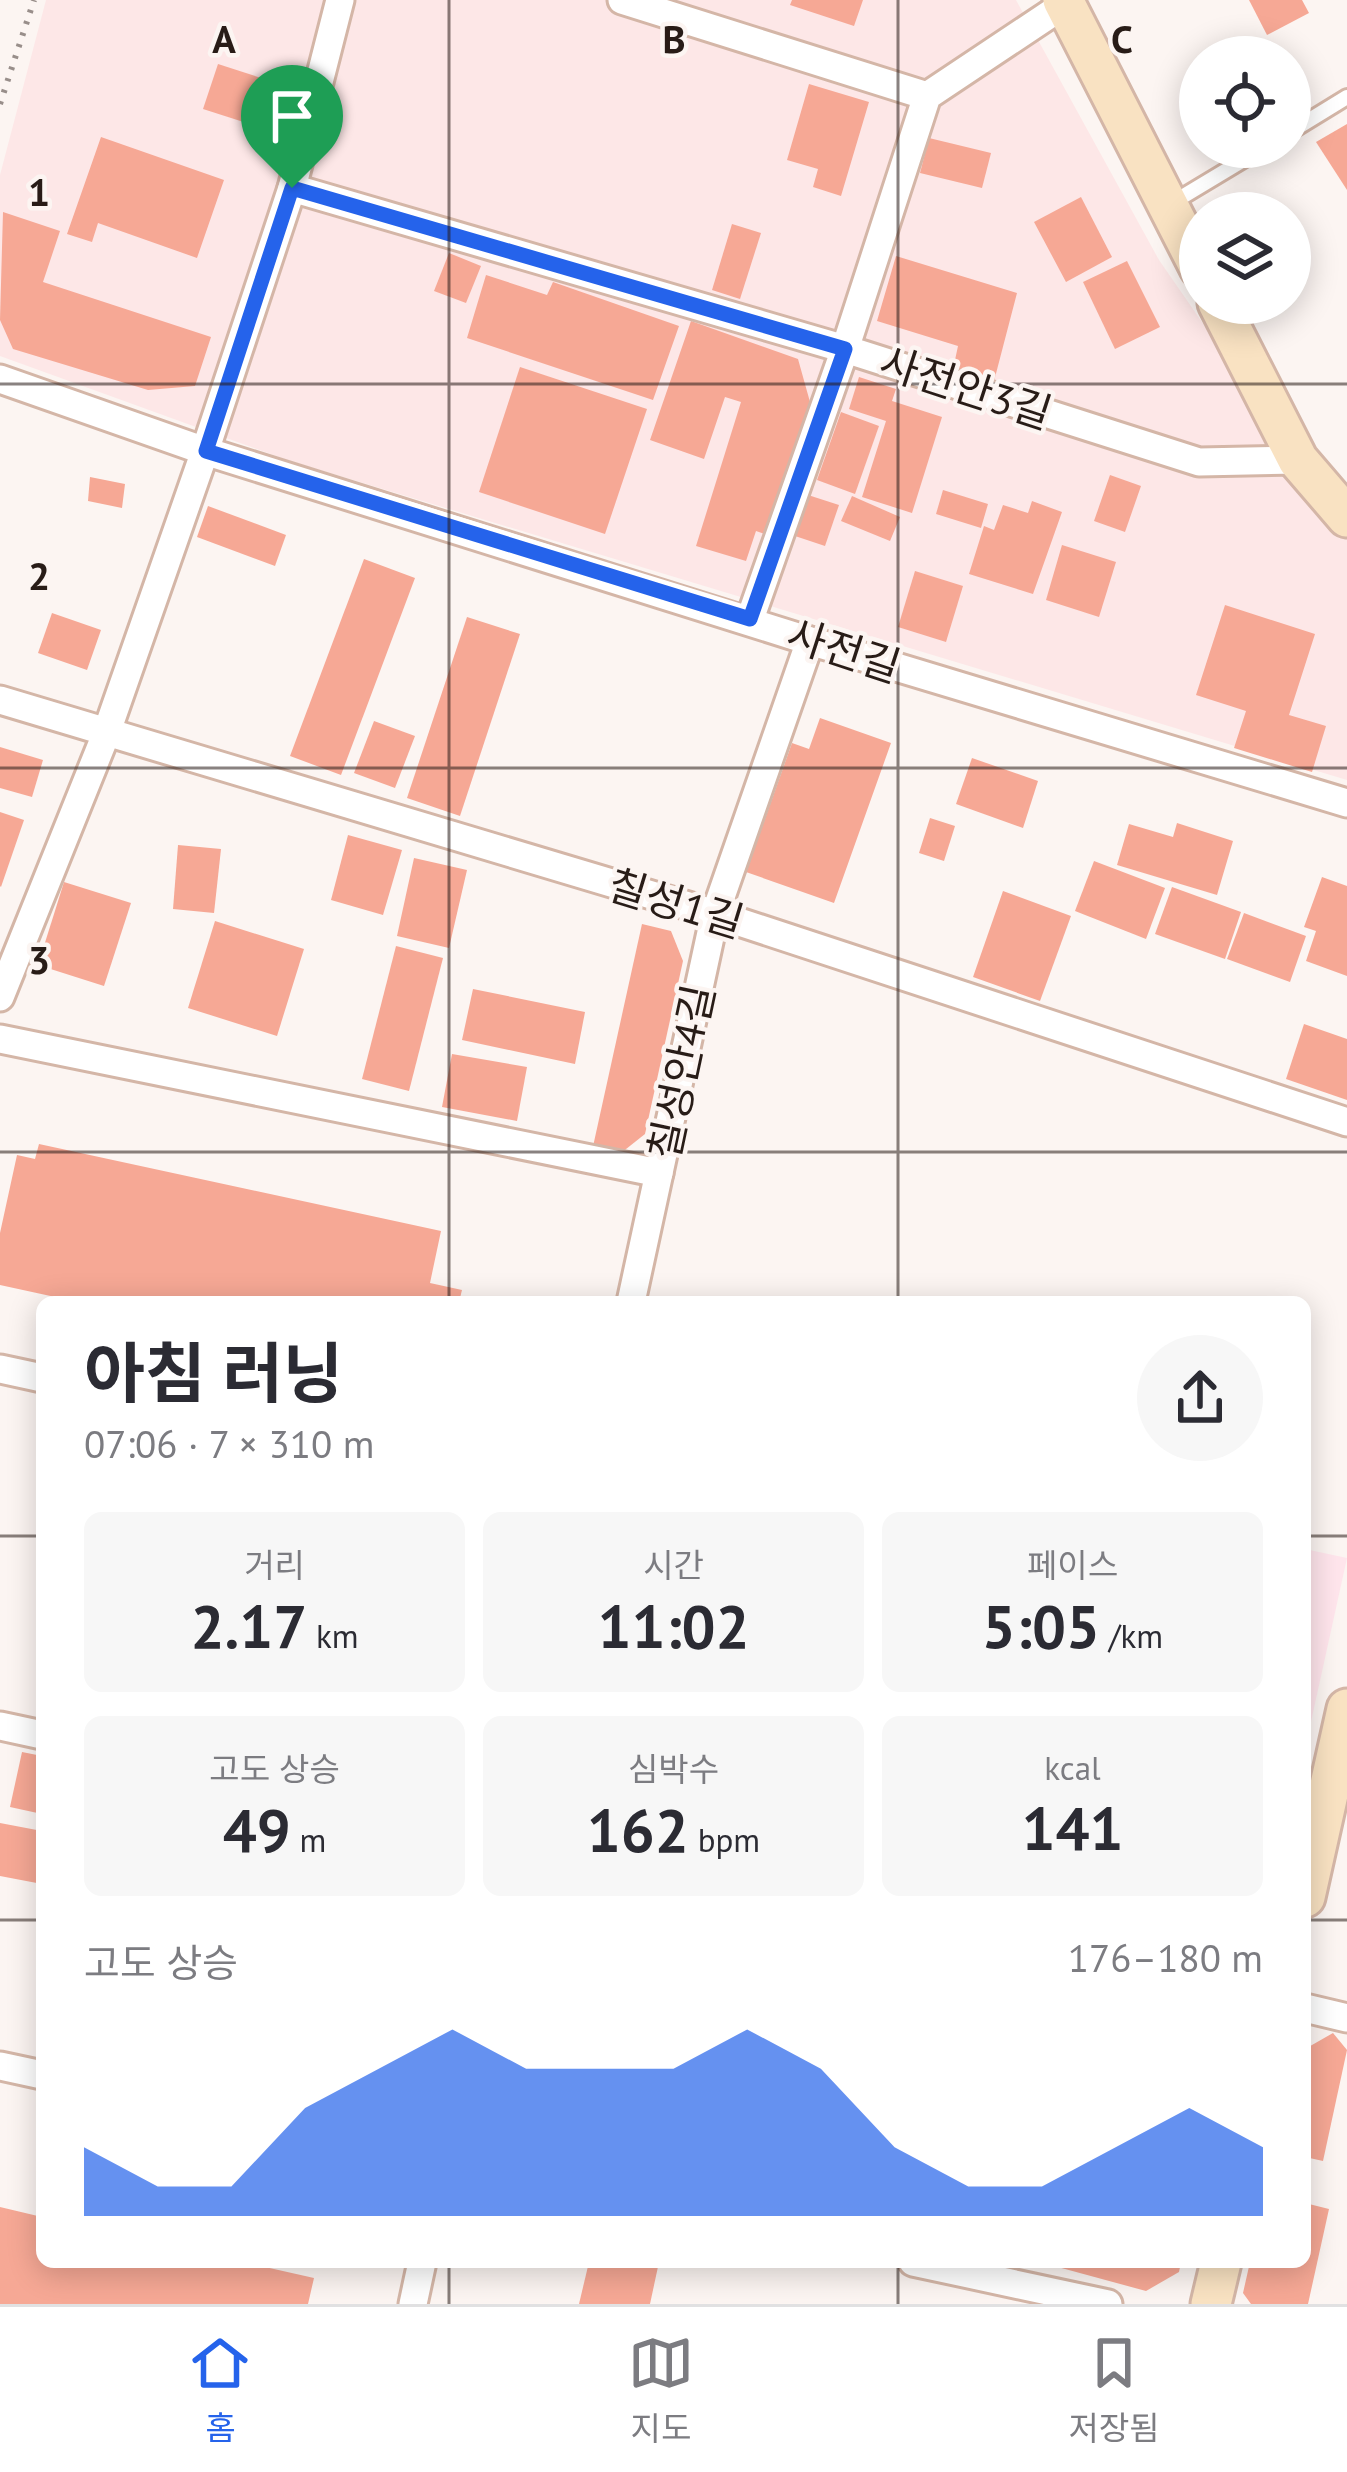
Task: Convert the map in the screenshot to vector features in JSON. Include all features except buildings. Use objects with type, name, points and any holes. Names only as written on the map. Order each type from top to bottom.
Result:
[{"type":"street","points":[[0,997],[106,734],[206,451],[292,188],[340,0]]},
{"type":"street","points":[[622,0],[927,96]]},
{"type":"street","points":[[750,619],[927,96],[1064,2],[1179,227]]},
{"type":"street","name":"사전안3길","points":[[292,188],[845,349],[1198,462],[1298,460]]},
{"type":"street","points":[[1229,324],[1298,460],[1347,517]]},
{"type":"street","name":"사전길","points":[[0,380],[206,451],[1347,803]]},
{"type":"street","name":"칠성안4길","points":[[632,1296],[715,914],[810,640]]},
{"type":"street","name":"칠성1길","points":[[0,700],[715,914],[1347,1122]]},
{"type":"street","points":[[0,1039],[659,1173]]},
{"type":"street","points":[[0,1369],[36,1377]]},
{"type":"street","points":[[1311,1870],[1347,1709]]},
{"type":"street","points":[[0,1726],[36,1734]]},
{"type":"street","points":[[1311,2009],[1347,2018]]},
{"type":"street","points":[[0,2066],[36,2074]]},
{"type":"street","points":[[413,2304],[421,2268]]},
{"type":"street","points":[[942,2268],[1108,2304]]},
{"type":"street","points":[[1211,2304],[1219,2268]]},
{"type":"lane","points":[[1311,119],[1347,97]]},
{"type":"lane","points":[[1168,206],[1230,168]]},
{"type":"path","points":[[0,104],[34,0]]},
{"type":"shaded area","points":[[46,0],[1016,0],[1179,289],[1179,324],[1203,324],[1347,531],[1347,780],[290,461],[0,356],[0,175]]},
{"type":"shaded area","points":[[1311,1550],[1347,1558],[1311,1722]]},
{"type":"route","points":[[292,188],[845,349],[750,619],[206,451],[292,188]]}]
